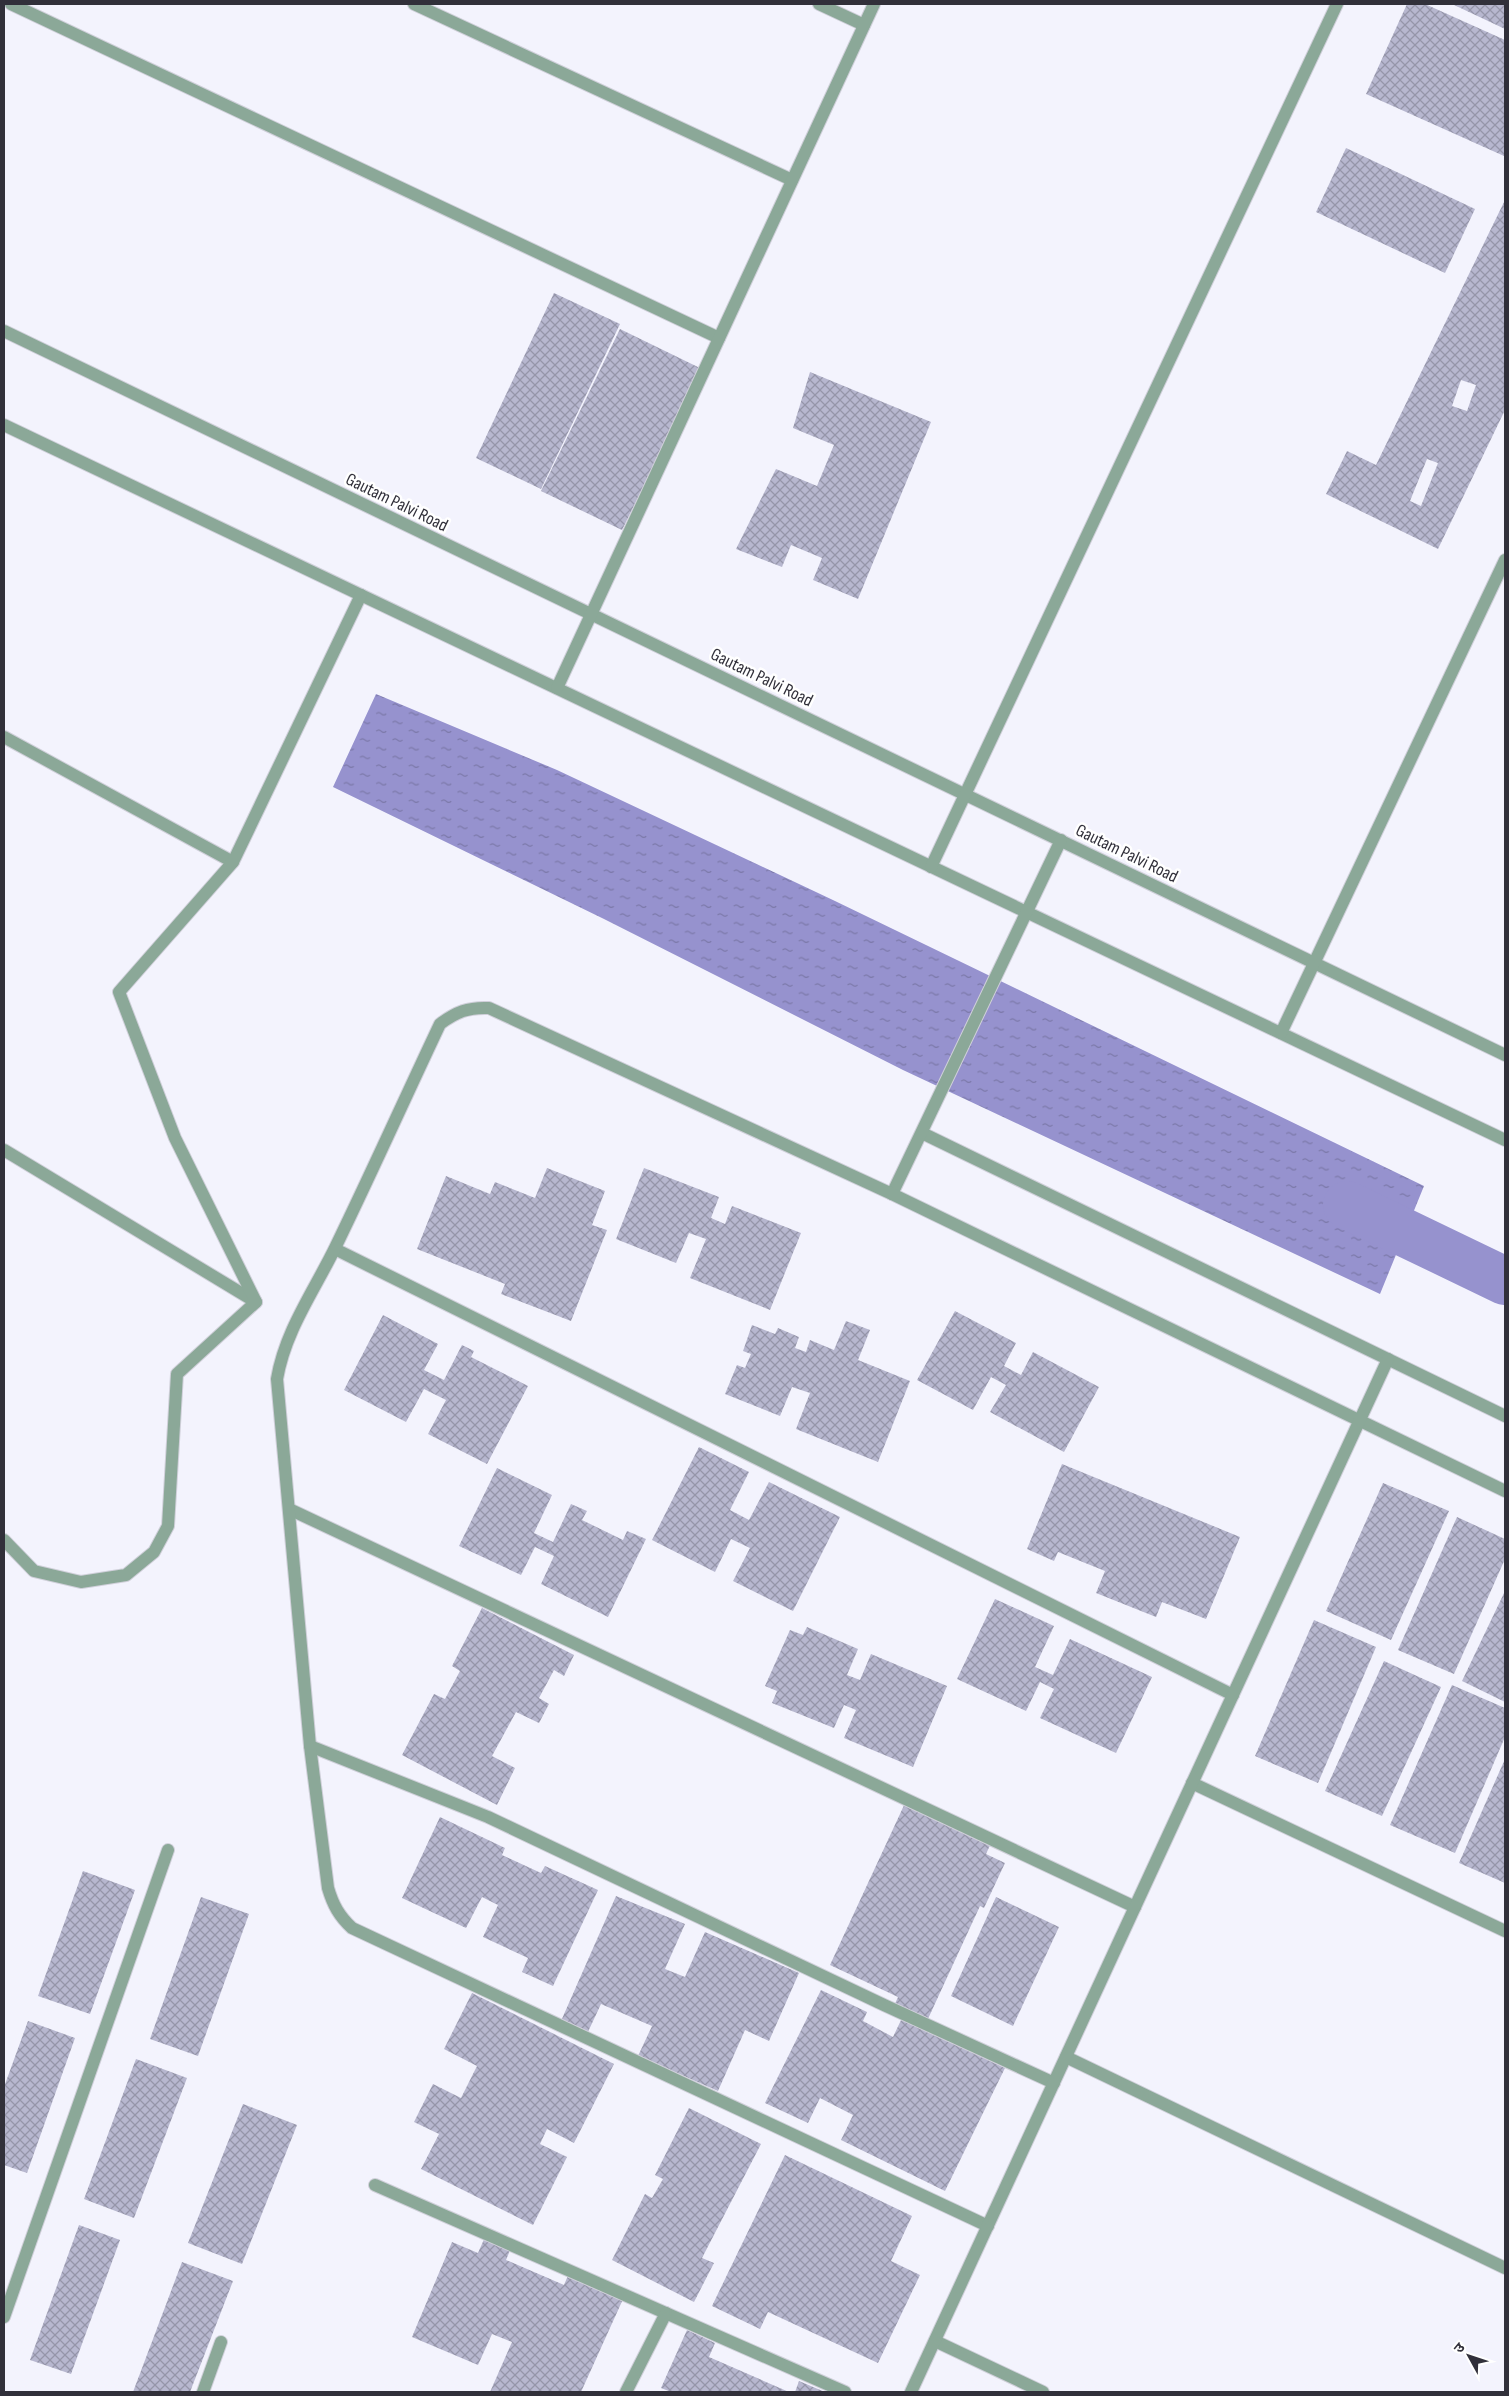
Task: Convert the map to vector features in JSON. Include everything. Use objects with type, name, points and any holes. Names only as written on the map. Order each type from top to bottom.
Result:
[{"type":"street","points":[[11,4],[719,338]]},
{"type":"street","points":[[414,4],[792,180]]},
{"type":"street","points":[[819,4],[864,25]]},
{"type":"street","points":[[557,688],[874,4]]},
{"type":"street","points":[[930,866],[1337,4]]},
{"type":"street","name":"Gautam Palvi Road","points":[[4,331],[1505,1055]]},
{"type":"street","points":[[4,425],[1505,1140]]},
{"type":"street","points":[[1281,1033],[1500,586],[1505,560]]},
{"type":"street","points":[[256,1302],[175,1138],[119,992],[232,862],[361,595]]},
{"type":"street","points":[[4,737],[232,862]]},
{"type":"street","points":[[892,1194],[1061,840]]},
{"type":"street","points":[[988,2226],[352,1928],[338,1913],[328,1888],[310,1746],[277,1379],[281,1355],[290,1332],[335,1249],[440,1024],[454,1013],[471,1007],[489,1008],[892,1194],[1505,1491]]},
{"type":"street","points":[[922,1133],[1505,1416]]},
{"type":"street","points":[[4,1150],[256,1302]]},
{"type":"street","points":[[335,1249],[1233,1695]]},
{"type":"street","points":[[4,1540],[34,1571],[81,1582],[126,1575],[154,1552],[168,1526],[177,1374],[256,1302]]},
{"type":"street","points":[[911,2392],[1388,1359]]},
{"type":"street","points":[[289,1509],[1135,1907]]},
{"type":"street","points":[[310,1746],[488,1817],[884,2005],[1054,2083]]},
{"type":"street","points":[[1192,1783],[1505,1931]]},
{"type":"street","points":[[4,2317],[168,1850]]},
{"type":"street","points":[[1066,2057],[1505,2268]]},
{"type":"street","points":[[376,2185],[845,2392]]},
{"type":"street","points":[[626,2392],[666,2313]]},
{"type":"street","points":[[935,2341],[1043,2392]]},
{"type":"street","points":[[203,2392],[221,2342]]},
{"type":"water","points":[[376,694],[557,770],[835,901],[1424,1186],[1380,1294],[903,1070],[604,919],[333,787]]},
{"type":"building","points":[[1407,4],[1425,4],[1505,40],[1504,156],[1366,94]]},
{"type":"building","points":[[1452,4],[1505,4],[1505,29]]},
{"type":"building","points":[[1346,148],[1475,209],[1445,273],[1316,212]]},
{"type":"building","points":[[1505,200],[1505,410],[1438,549],[1326,494],[1347,451],[1376,465]],"holes":[[[1461,380],[1476,385],[1467,411],[1452,406]],[[1427,459],[1438,463],[1421,506],[1410,501]]]},
{"type":"building","points":[[554,293],[620,324],[541,489],[476,458]]},
{"type":"building","points":[[620,329],[702,369],[622,530],[541,491]]},
{"type":"building","points":[[810,372],[931,422],[858,599],[813,580],[822,558],[791,545],[782,567],[736,549],[776,469],[817,486],[834,445],[793,428]]},
{"type":"building","points":[[547,1168],[605,1191],[592,1225],[607,1230],[571,1321],[501,1294],[505,1284],[417,1249],[446,1176],[490,1194],[495,1182],[535,1198]]},
{"type":"building","points":[[644,1168],[719,1197],[711,1218],[725,1224],[732,1206],[801,1233],[770,1310],[690,1278],[706,1239],[689,1233],[676,1263],[616,1239]]},
{"type":"building","points":[[955,1311],[1016,1343],[1004,1366],[1021,1375],[1033,1352],[1099,1387],[1064,1452],[990,1412],[1006,1385],[991,1377],[973,1410],[917,1380]]},
{"type":"building","points":[[383,1315],[438,1344],[424,1370],[444,1380],[462,1345],[474,1351],[471,1357],[528,1386],[487,1464],[428,1434],[446,1400],[424,1389],[406,1422],[344,1390]]},
{"type":"building","points":[[846,1321],[870,1330],[858,1360],[910,1381],[878,1462],[796,1429],[810,1393],[792,1387],[780,1416],[725,1394],[737,1365],[745,1368],[751,1354],[743,1351],[752,1325],[775,1334],[778,1328],[799,1337],[795,1348],[806,1352],[810,1340],[834,1350]]},
{"type":"building","points":[[699,1447],[749,1472],[730,1510],[749,1520],[769,1482],[840,1517],[793,1611],[733,1581],[750,1548],[731,1539],[715,1572],[652,1540]]},
{"type":"building","points":[[1062,1464],[1240,1537],[1206,1619],[1162,1602],[1156,1617],[1096,1593],[1105,1571],[1058,1552],[1054,1561],[1027,1549]]},
{"type":"building","points":[[497,1468],[552,1495],[534,1533],[553,1542],[571,1504],[587,1511],[582,1520],[623,1540],[627,1531],[646,1539],[608,1617],[541,1584],[554,1556],[535,1547],[521,1575],[459,1546]]},
{"type":"building","points":[[1383,1483],[1449,1511],[1391,1640],[1326,1611]]},
{"type":"building","points":[[1457,1517],[1505,1539],[1505,1559],[1454,1674],[1398,1650]]},
{"type":"building","points":[[1505,1591],[1505,1702],[1462,1681]]},
{"type":"building","points":[[995,1599],[1054,1626],[1035,1667],[1053,1675],[1070,1639],[1152,1677],[1116,1753],[1040,1718],[1054,1689],[1040,1682],[1026,1711],[957,1679]]},
{"type":"building","points":[[482,1608],[574,1655],[564,1676],[554,1670],[539,1698],[549,1704],[539,1723],[516,1712],[492,1756],[515,1768],[497,1805],[402,1755],[434,1694],[445,1699],[460,1671],[452,1666]]},
{"type":"building","points":[[1314,1620],[1376,1647],[1318,1783],[1255,1756]]},
{"type":"building","points":[[807,1627],[858,1649],[847,1675],[860,1680],[871,1654],[947,1686],[913,1767],[844,1738],[856,1710],[844,1705],[834,1728],[772,1703],[777,1691],[765,1686],[790,1630],[803,1635]]},
{"type":"building","points":[[1384,1661],[1441,1687],[1382,1816],[1325,1791]]},
{"type":"building","points":[[1452,1685],[1505,1708],[1505,1737],[1455,1853],[1390,1825]]},
{"type":"building","points":[[1505,1759],[1505,1883],[1459,1863]]},
{"type":"building","points":[[906,1801],[992,1841],[986,1854],[1005,1863],[984,1908],[980,1906],[927,2021],[894,2006],[898,1997],[830,1965]]},
{"type":"building","points":[[440,1817],[505,1848],[502,1855],[541,1873],[545,1866],[598,1890],[553,1986],[522,1972],[528,1958],[483,1937],[498,1905],[482,1897],[466,1928],[402,1898]]},
{"type":"building","points":[[83,1871],[135,1890],[90,2014],[38,1996]]},
{"type":"building","points":[[616,1896],[685,1924],[665,1969],[685,1977],[705,1932],[799,1973],[769,2041],[745,2030],[718,2091],[638,2056],[652,2026],[601,2004],[587,2034],[561,2021]]},
{"type":"building","points":[[201,1897],[249,1914],[198,2056],[150,2039]]},
{"type":"building","points":[[996,1897],[1059,1927],[1013,2026],[951,1996]]},
{"type":"building","points":[[821,1990],[867,2012],[863,2021],[893,2037],[902,2018],[1005,2068],[945,2191],[841,2140],[853,2115],[820,2098],[808,2123],[765,2103]]},
{"type":"building","points":[[472,1993],[614,2064],[574,2143],[547,2129],[540,2144],[567,2157],[533,2225],[421,2169],[439,2134],[414,2122],[433,2084],[461,2098],[477,2066],[444,2049]]},
{"type":"building","points":[[28,2021],[75,2038],[27,2173],[4,2165],[4,2087]]},
{"type":"building","points":[[136,2059],[187,2078],[134,2218],[84,2199]]},
{"type":"building","points":[[243,2104],[297,2125],[242,2264],[188,2243]]},
{"type":"building","points":[[689,2108],[761,2144],[702,2258],[714,2263],[694,2302],[612,2260],[645,2194],[652,2198],[663,2179],[655,2175]]},
{"type":"building","points":[[785,2155],[912,2216],[891,2261],[920,2275],[878,2363],[768,2312],[760,2329],[712,2306]]},
{"type":"building","points":[[79,2225],[120,2240],[71,2374],[30,2360]]},
{"type":"building","points":[[485,2237],[511,2248],[506,2260],[564,2285],[569,2273],[624,2297],[581,2392],[490,2392],[512,2342],[492,2334],[478,2365],[412,2337],[452,2242],[478,2253]]},
{"type":"building","points":[[182,2262],[233,2281],[190,2392],[133,2392]]},
{"type":"building","points":[[687,2330],[715,2343],[709,2357],[789,2392],[671,2392],[661,2388]]},
{"type":"building","points":[[799,2381],[825,2392],[795,2392]]},
{"type":"waterway","points":[[1347,1205],[1505,1281]]}]
